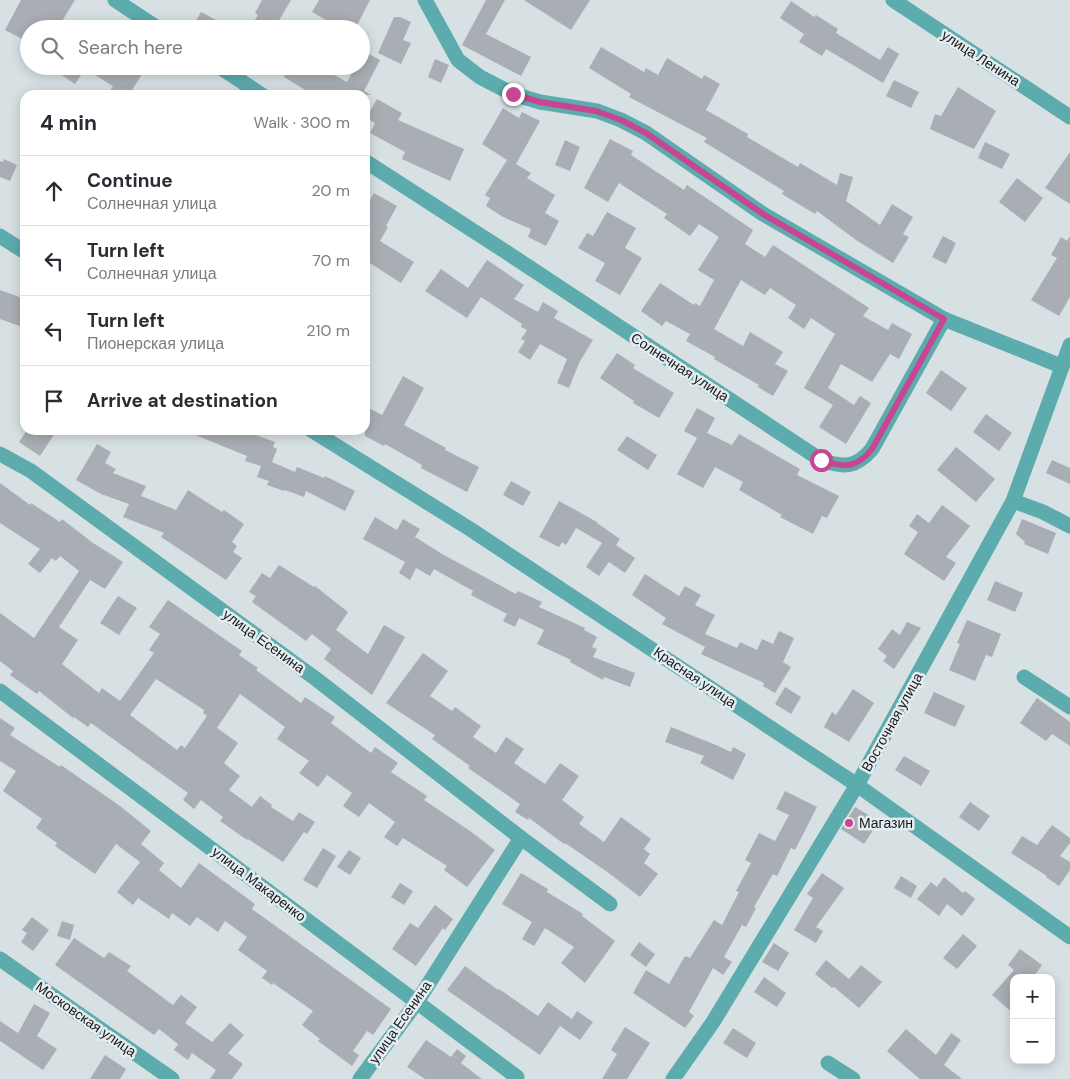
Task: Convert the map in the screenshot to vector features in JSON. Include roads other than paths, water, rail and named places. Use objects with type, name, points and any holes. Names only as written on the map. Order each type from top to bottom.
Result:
[{"type":"street","points":[[115,0],[145,20]]},
{"type":"street","points":[[425,0],[458,60],[480,77],[513,94],[540,102],[596,111],[621,120],[646,133],[763,214],[944,319],[1061,366]]},
{"type":"street","name":"улица Ленина","points":[[893,0],[1070,117]]},
{"type":"street","points":[[232,75],[254,90]]},
{"type":"street","name":"Солнечная улица","points":[[370,164],[821,460],[835,465],[849,466],[863,460],[872,449],[944,319]]},
{"type":"street","points":[[0,236],[20,249]]},
{"type":"street","name":"Восточная улица","points":[[673,1079],[713,1022],[857,785],[1013,501],[1070,345]]},
{"type":"street","name":"Красная улица","points":[[319,435],[470,529],[857,785],[1070,937]]},
{"type":"street","name":"улица Есенина","points":[[0,454],[31,471],[316,679],[610,904]]},
{"type":"street","points":[[1013,501],[1043,512],[1070,526]]},
{"type":"street","points":[[1024,678],[1070,707]]},
{"type":"street","name":"улица Макаренко","points":[[0,691],[517,1077]]},
{"type":"street","name":"улица Есенина","points":[[360,1079],[417,1002],[522,838]]},
{"type":"street","name":"Московская улица","points":[[0,960],[172,1079]]},
{"type":"street","points":[[828,1063],[852,1079]]},
{"type":"place","name":"Магазин","points":[[849,823]]}]
